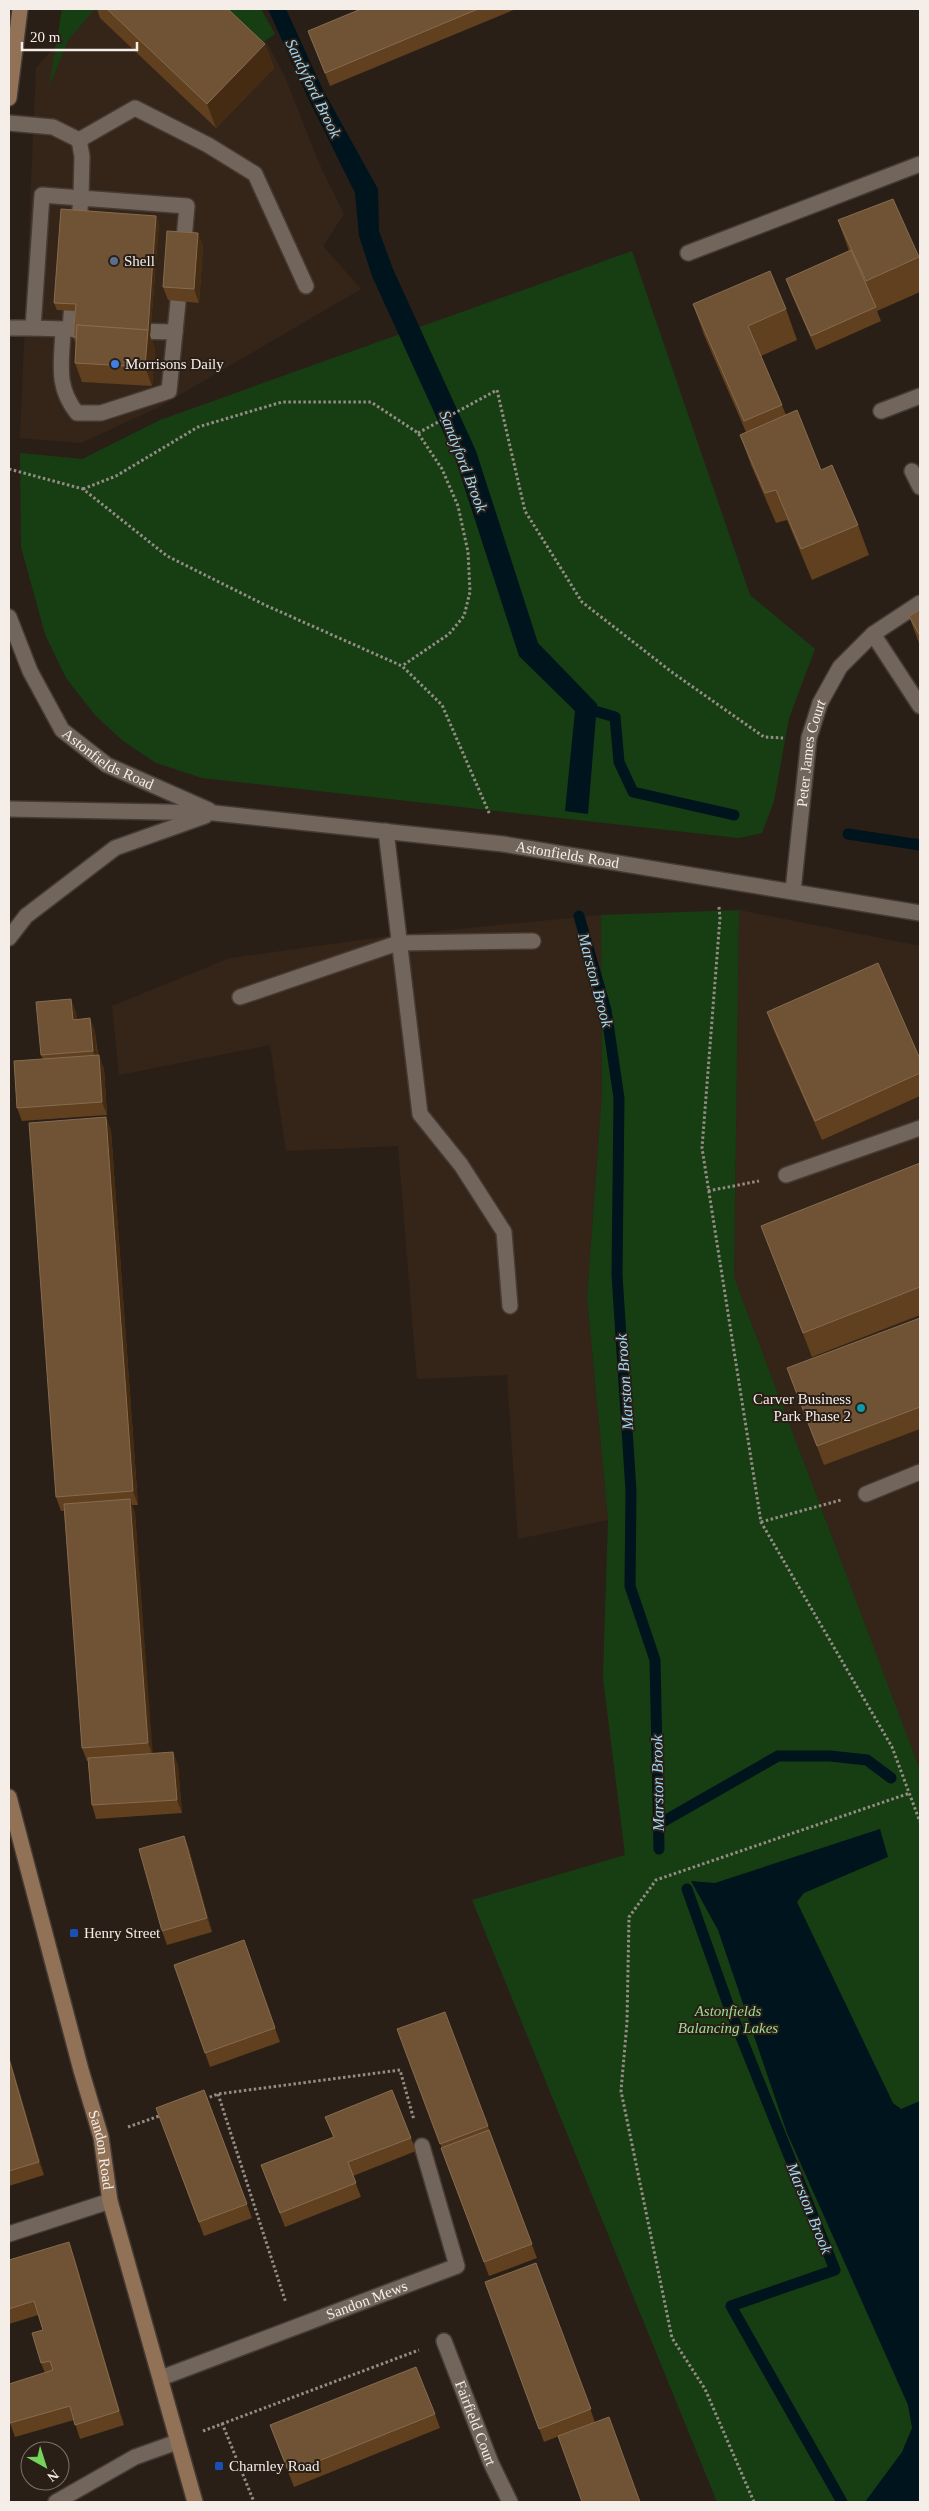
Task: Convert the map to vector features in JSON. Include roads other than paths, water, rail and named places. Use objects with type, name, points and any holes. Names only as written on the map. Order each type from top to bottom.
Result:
[{"type":"main road","points":[[9,98],[20,9]]},
{"type":"main road","name":"Sandon Road","points":[[9,1797],[81,2070],[101,2137],[110,2201],[195,2502]]},
{"type":"street","points":[[79,140],[134,108],[208,145],[255,174],[306,286]]},
{"type":"street","points":[[9,123],[53,127],[79,140]]},
{"type":"street","points":[[77,245],[82,156],[79,140]]},
{"type":"street","points":[[688,253],[919,169]]},
{"type":"street","points":[[33,328],[42,195],[187,206],[169,391],[101,413],[77,413],[66,400],[62,386],[66,329],[74,273]]},
{"type":"street","points":[[116,218],[117,200]]},
{"type":"street","points":[[152,223],[153,203]]},
{"type":"street","points":[[145,332],[146,312]]},
{"type":"street","points":[[9,328],[175,332]]},
{"type":"street","points":[[881,410],[920,396]]},
{"type":"street","points":[[912,471],[920,488]]},
{"type":"street","name":"Peter James Court","points":[[793,891],[810,738],[820,703],[840,666],[873,634],[920,603]]},
{"type":"street","name":"Astonfields Road","points":[[9,617],[30,670],[62,730],[107,765],[214,813]]},
{"type":"street","points":[[873,634],[920,706]]},
{"type":"street","name":"Astonfields Road","points":[[9,809],[214,813],[503,844],[920,913]]},
{"type":"street","name":"Astonfields Road","points":[[9,938],[26,916],[114,848],[214,813]]},
{"type":"street","points":[[386,832],[420,1114],[460,1165],[504,1232],[510,1306]]},
{"type":"street","points":[[240,997],[398,943],[533,941]]},
{"type":"street","points":[[786,1175],[920,1128]]},
{"type":"street","points":[[866,1494],[920,1472]]},
{"type":"street","name":"Sandon Mews","points":[[160,2378],[457,2266],[422,2146]]},
{"type":"street","points":[[9,2234],[110,2201]]},
{"type":"street","name":"Fairfield Court","points":[[444,2342],[491,2462],[510,2502]]},
{"type":"street","points":[[56,2502],[135,2457],[177,2442]]},
{"type":"water","points":[[268,9],[286,9],[323,90],[378,189],[379,231],[393,269],[476,451],[538,643],[597,704],[588,814],[565,811],[575,711],[519,656],[455,458],[372,276],[359,236],[355,193],[308,98]]},
{"type":"water","points":[[880,1829],[888,1857],[804,1893],[797,1902],[893,2103],[901,2109],[920,2101],[920,2502],[865,2502],[902,2452],[912,2428],[908,2405],[787,2133],[718,1930],[691,1881],[715,1883]]},
{"type":"waterway","name":"Sandyford Brook","points":[[584,705],[588,709],[615,717],[619,762],[633,792],[734,815]]},
{"type":"waterway","name":"Sandyford Brook","points":[[848,834],[920,845]]},
{"type":"waterway","name":"Marston Brook","points":[[579,916],[606,1010],[619,1098],[617,1275],[631,1491],[630,1586],[655,1660],[659,1849]]},
{"type":"waterway","points":[[659,1824],[778,1756],[830,1756],[867,1760],[891,1778]]},
{"type":"waterway","name":"Marston Brook","points":[[687,1889],[729,2007],[835,2270],[731,2306],[842,2502]]},
{"type":"place","name":"Shell","points":[[114,261]]},
{"type":"place","name":"Morrisons Daily","points":[[115,364]]},
{"type":"place","name":"Carver Business Park Phase 2","points":[[861,1408]]},
{"type":"place","name":"Henry Street","points":[[74,1933]]},
{"type":"place","name":"Charnley Road","points":[[219,2466]]},
{"type":"park label","name":"Astonfields Balancing Lakes","points":[[728,2020]]}]
